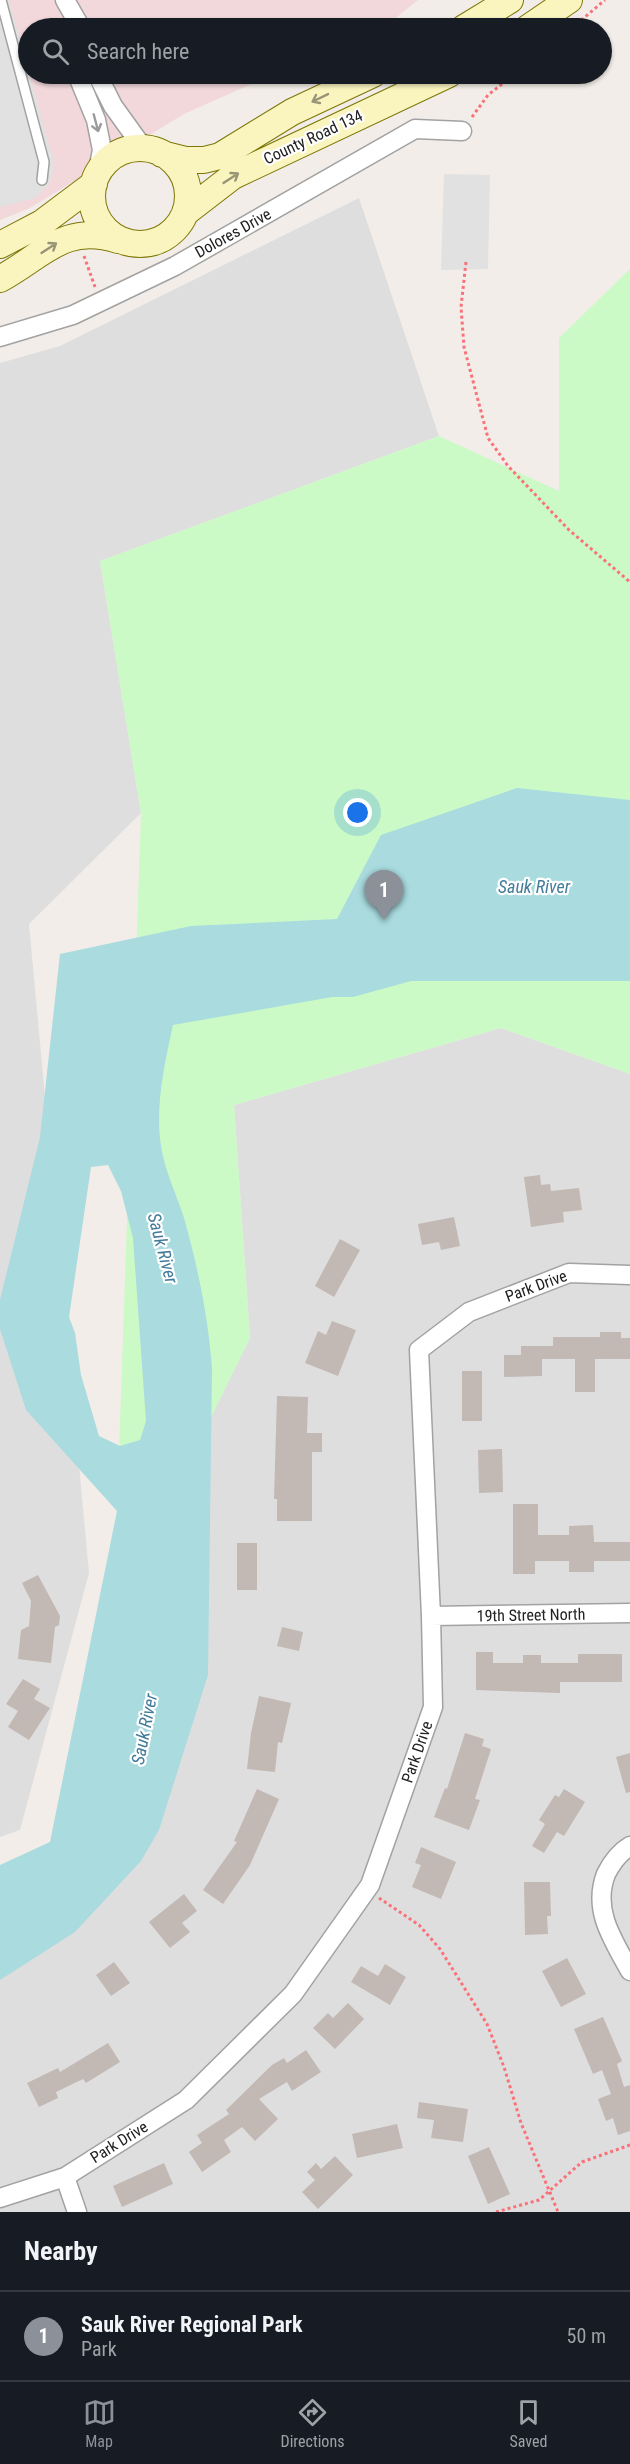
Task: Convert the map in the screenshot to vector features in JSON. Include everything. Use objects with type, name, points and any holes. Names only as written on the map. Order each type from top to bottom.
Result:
[{"type":"street","points":[[64,0],[66,18]]},
{"type":"street","points":[[64,0],[75,18]]},
{"type":"street","points":[[480,18],[510,0]]},
{"type":"street","points":[[542,18],[568,0]]},
{"type":"street","points":[[81,84],[96,120],[102,150],[92,198],[94,212],[101,224],[123,241]]},
{"type":"street","points":[[0,279],[60,241],[78,235],[99,234],[137,244],[159,239],[178,226],[185,213],[188,200],[187,186],[182,173],[173,162],[153,151],[113,106],[102,84]]},
{"type":"street","name":"County Road 134","points":[[153,151],[186,160],[204,160],[220,156],[292,112],[352,84]]},
{"type":"street","name":"County Road 134","points":[[185,213],[233,176],[428,84]]},
{"type":"street","name":"Dolores Drive","points":[[0,338],[73,315],[175,266],[416,129],[462,131]]},
{"type":"street","points":[[0,245],[42,223],[95,180],[105,164],[117,155],[130,150],[153,151]]},
{"type":"street","name":"Park Drive","points":[[0,2198],[65,2177],[186,2100],[293,1994],[370,1885],[433,1707],[431,1616],[418,1350],[469,1312],[569,1273],[630,1275]]},
{"type":"street","name":"19th Street North","points":[[431,1616],[630,1613]]},
{"type":"street","points":[[630,1846],[610,1866],[602,1887],[601,1907],[606,1926],[630,1971]]},
{"type":"street","points":[[65,2177],[77,2212]]},
{"type":"lane","points":[[1,0],[18,64]]},
{"type":"lane","points":[[23,84],[44,162],[42,180]]},
{"type":"path","points":[[584,18],[605,0]]},
{"type":"path","points":[[462,131],[488,95],[503,84]]},
{"type":"path","points":[[82,252],[100,303]]},
{"type":"path","points":[[466,262],[461,307],[464,347],[488,438],[508,466],[569,530],[630,582]]},
{"type":"path","points":[[370,1885],[378,1897],[420,1925],[440,1949],[467,1989],[487,2024],[504,2067],[521,2123],[551,2190],[558,2212]]},
{"type":"path","points":[[496,2212],[538,2200],[582,2162],[630,2145]]},
{"type":"shaded area","points":[[0,0],[418,0],[396,18],[18,18],[18,84],[252,84],[184,114],[30,208],[0,220]]},
{"type":"shaded area","points":[[0,0],[9,0],[18,33],[18,84],[32,84],[53,159],[53,171],[50,183],[35,198],[0,207]]},
{"type":"shaded area","points":[[444,174],[490,175],[488,269],[441,270]]},
{"type":"shaded area","points":[[359,198],[439,436],[100,561],[141,813],[29,924],[89,1573],[20,1830],[0,1837],[0,363],[60,346]]},
{"type":"shaded area","points":[[501,1028],[630,1074],[630,2212],[0,2212],[0,1969],[17,1962],[209,1421],[250,1338],[234,1105]]},
{"type":"green space","points":[[630,269],[630,1074],[501,1028],[234,1105],[250,1338],[209,1421],[117,1510],[141,813],[100,561],[439,436],[559,491],[559,338]]},
{"type":"water","name":"Sauk River","points":[[517,788],[630,800],[630,981],[411,981],[353,997],[332,997],[173,1025],[160,1096],[160,1139],[164,1161],[184,1218],[198,1274],[212,1368],[208,1675],[159,1830],[141,1861],[75,1932],[0,1980],[0,1865],[50,1842],[117,1511],[26,1410],[0,1329],[0,1300],[40,1137],[60,954],[191,926],[337,919],[381,835]],"holes":[[[108,1165],[121,1191],[133,1238],[146,1421],[140,1440],[120,1446],[99,1436],[81,1375],[75,1333],[69,1317],[91,1167]]]},
{"type":"building","points":[[540,1175],[541,1185],[550,1184],[551,1191],[579,1188],[582,1210],[563,1212],[564,1222],[531,1227],[524,1177]]},
{"type":"building","points":[[454,1217],[460,1246],[441,1250],[439,1242],[422,1245],[418,1224]]},
{"type":"building","points":[[340,1239],[360,1250],[334,1297],[315,1286]]},
{"type":"building","points":[[332,1321],[356,1330],[338,1376],[305,1363],[318,1331],[326,1335]]},
{"type":"building","points":[[600,1332],[621,1332],[621,1338],[630,1338],[630,1359],[595,1359],[595,1392],[575,1392],[575,1359],[542,1359],[542,1376],[504,1377],[504,1355],[521,1355],[521,1346],[553,1346],[553,1337],[600,1337]]},
{"type":"building","points":[[462,1371],[482,1371],[482,1421],[462,1421]]},
{"type":"building","points":[[277,1396],[308,1397],[307,1433],[322,1433],[322,1452],[312,1452],[312,1521],[277,1521],[277,1499],[274,1499]]},
{"type":"building","points":[[502,1449],[503,1492],[479,1493],[478,1450]]},
{"type":"building","points":[[513,1504],[538,1504],[538,1535],[569,1535],[569,1526],[593,1525],[594,1542],[630,1542],[630,1561],[594,1561],[594,1572],[569,1572],[569,1561],[535,1561],[535,1574],[513,1574]]},
{"type":"building","points":[[237,1543],[257,1543],[257,1590],[237,1590]]},
{"type":"building","points":[[38,1575],[60,1616],[59,1625],[55,1627],[51,1663],[18,1659],[21,1630],[29,1626],[31,1601],[22,1583]]},
{"type":"building","points":[[282,1627],[303,1632],[299,1651],[277,1646]]},
{"type":"building","points":[[476,1652],[493,1652],[493,1663],[523,1663],[523,1655],[541,1655],[541,1663],[578,1663],[578,1654],[622,1654],[622,1682],[560,1682],[560,1693],[476,1690]]},
{"type":"building","points":[[23,1679],[40,1689],[34,1699],[50,1708],[29,1740],[8,1727],[18,1711],[6,1704]]},
{"type":"building","points":[[259,1696],[291,1703],[282,1743],[278,1742],[275,1772],[247,1769],[251,1733]]},
{"type":"building","points":[[465,1733],[484,1739],[482,1746],[491,1749],[475,1799],[480,1800],[469,1830],[434,1817],[445,1788],[447,1789]]},
{"type":"building","points":[[630,1753],[630,1792],[626,1793],[616,1757]]},
{"type":"building","points":[[257,1789],[279,1799],[250,1865],[223,1904],[203,1890],[237,1842],[234,1841]]},
{"type":"building","points":[[564,1789],[585,1802],[564,1836],[557,1832],[544,1853],[532,1846],[545,1824],[539,1820],[555,1795],[559,1797]]},
{"type":"building","points":[[421,1847],[456,1862],[441,1899],[412,1887],[421,1865],[415,1863]]},
{"type":"building","points":[[524,1882],[550,1882],[551,1916],[547,1916],[548,1934],[525,1935]]},
{"type":"building","points":[[184,1894],[197,1911],[182,1923],[190,1932],[170,1948],[149,1922]]},
{"type":"building","points":[[567,1958],[586,1994],[561,2007],[542,1971]]},
{"type":"building","points":[[114,1962],[130,1983],[111,1996],[96,1975]]},
{"type":"building","points":[[385,1964],[406,1977],[390,2005],[351,1982],[361,1966],[378,1976]]},
{"type":"building","points":[[348,2003],[364,2019],[335,2049],[313,2028],[328,2013],[333,2018]]},
{"type":"building","points":[[603,2017],[622,2061],[617,2064],[624,2087],[630,2085],[630,2131],[618,2135],[613,2118],[606,2121],[598,2099],[611,2094],[602,2070],[593,2074],[574,2029]]},
{"type":"building","points":[[108,2043],[120,2062],[86,2083],[83,2079],[56,2092],[58,2098],[39,2107],[27,2083],[58,2068],[60,2072]]},
{"type":"building","points":[[306,2050],[321,2072],[292,2091],[287,2082],[259,2099],[278,2119],[255,2141],[242,2127],[224,2140],[231,2152],[202,2172],[189,2152],[202,2143],[197,2135],[229,2114],[226,2110],[272,2065],[284,2058],[287,2063]]},
{"type":"building","points":[[419,2102],[468,2109],[463,2142],[431,2138],[434,2120],[417,2118]]},
{"type":"building","points":[[397,2124],[403,2148],[357,2158],[352,2134]]},
{"type":"building","points":[[489,2147],[510,2194],[488,2204],[468,2156]]},
{"type":"building","points":[[335,2156],[353,2175],[318,2209],[302,2192],[315,2180],[307,2172],[316,2163],[321,2169]]},
{"type":"building","points":[[164,2163],[173,2184],[122,2207],[113,2186]]},
{"type":"place","name":"Sauk River Regional Park","points":[[384,920]]}]
